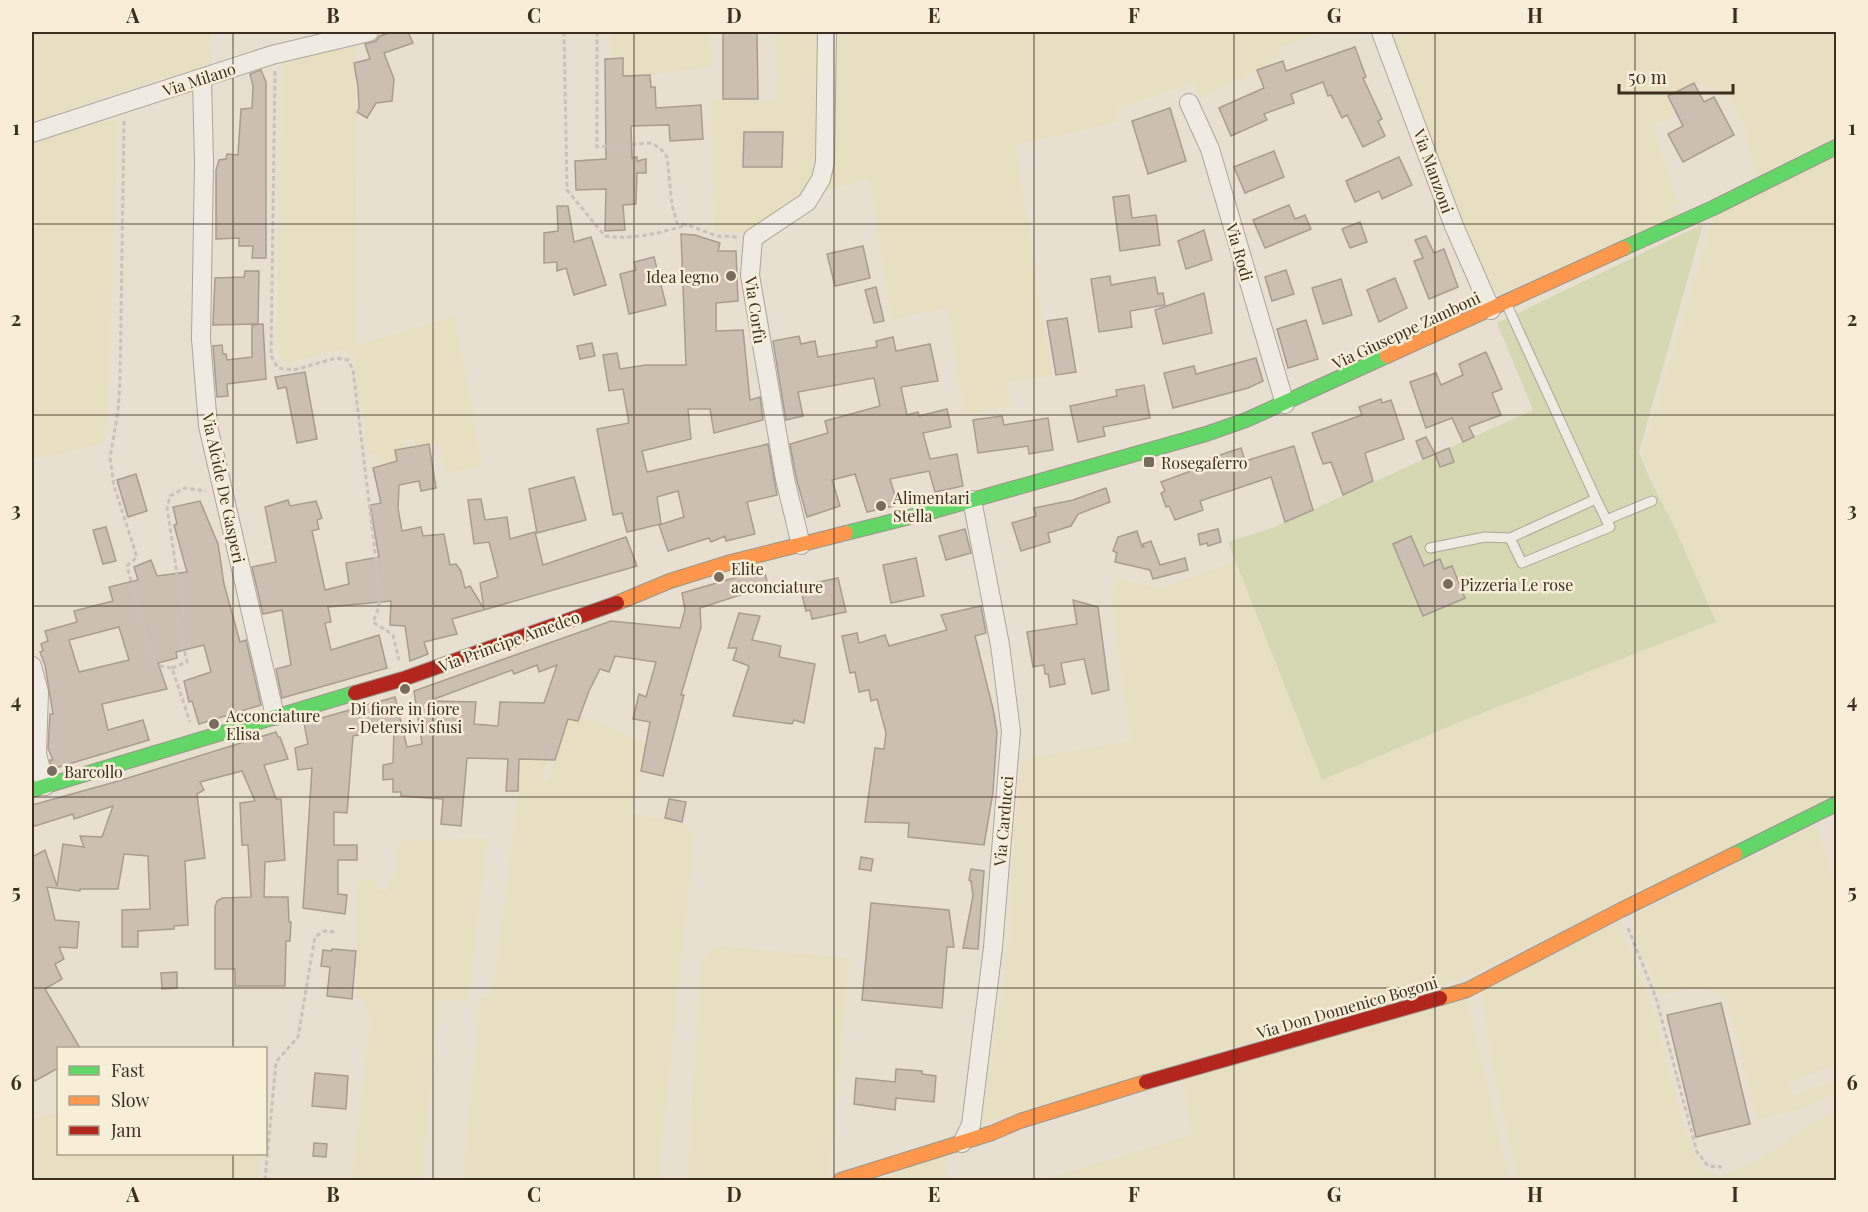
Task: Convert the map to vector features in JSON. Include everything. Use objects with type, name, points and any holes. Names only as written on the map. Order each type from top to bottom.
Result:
[{"type":"street","name":"Via Milano","points":[[32,133],[276,54],[369,32]]},
{"type":"street","points":[[753,238],[807,202],[821,179],[825,162],[827,32]]},
{"type":"street","name":"Via Manzoni","points":[[1381,32],[1454,226],[1499,306]]},
{"type":"street","name":"Via Alcide De Gasperi","points":[[202,78],[204,163],[201,339],[208,426],[275,716]]},
{"type":"street","name":"Via Rodi","points":[[1189,103],[1210,149],[1285,404]]},
{"type":"street","name":"Via Giuseppe Zamboni","points":[[972,500],[1206,434],[1285,404],[1713,208],[1836,147]]},
{"type":"street","name":"Via Corfù","points":[[753,238],[750,275],[785,479],[801,545]]},
{"type":"street","name":"Via Principe Amedeo","points":[[32,666],[39,692],[38,788],[403,679],[670,581],[731,562],[972,500]]},
{"type":"street","name":"Via Carducci","points":[[962,1143],[971,1125],[992,958],[1011,731],[1000,645],[972,500]]},
{"type":"street","name":"Via Don Domenico Bogoni","points":[[841,1180],[962,1143],[1020,1121],[1145,1082],[1467,990],[1621,910],[1836,804]]},
{"type":"lane","points":[[1499,306],[1610,528],[1522,563],[1510,538]]},
{"type":"lane","points":[[1430,548],[1485,537],[1510,538],[1596,499]]},
{"type":"lane","points":[[1606,520],[1652,501]]},
{"type":"path","points":[[564,32],[567,190],[605,236],[621,238],[660,233],[688,225]]},
{"type":"path","points":[[597,32],[597,147],[650,143],[660,148],[668,157],[672,206],[677,223],[717,236],[753,238]]},
{"type":"path","points":[[276,54],[271,356],[278,368],[294,370],[336,358],[348,360],[353,370],[376,568],[379,607],[373,622],[393,635],[403,679]]},
{"type":"path","points":[[124,103],[120,382],[118,411],[110,458],[114,486],[137,557],[127,566],[154,665],[172,668],[187,662],[177,618],[183,613],[167,508],[170,496],[185,488],[203,489],[210,492]]},
{"type":"path","points":[[172,668],[196,740]]},
{"type":"path","points":[[1621,910],[1656,998],[1697,1152],[1708,1166],[1722,1167]]},
{"type":"path","points":[[265,1180],[276,1062],[298,1036],[315,937],[324,931],[337,932]]},
{"type":"shaded area","points":[[32,32],[209,32],[212,62],[185,73],[164,77],[63,111],[32,125]]},
{"type":"shaded area","points":[[610,32],[710,32],[713,67],[623,76],[623,58],[611,55]]},
{"type":"shaded area","points":[[775,32],[820,32],[819,128],[815,167],[807,186],[792,204],[751,232],[713,230],[711,99],[777,101]]},
{"type":"shaded area","points":[[834,32],[1320,32],[1279,48],[1281,56],[1272,59],[1273,64],[1199,98],[1193,83],[1117,109],[1119,122],[1016,145],[1052,376],[1008,382],[1011,406],[964,415],[947,308],[891,320],[869,178],[822,192]]},
{"type":"shaded area","points":[[1390,32],[1836,32],[1836,137],[1759,176],[1753,169],[1744,127],[1725,92],[1694,83],[1668,96],[1676,114],[1652,124],[1679,203],[1671,207],[1678,215],[1497,295],[1493,292],[1456,209]]},
{"type":"shaded area","points":[[355,44],[357,345],[455,316],[483,466],[445,474],[438,442],[415,446],[414,439],[404,440],[406,448],[397,461],[380,464],[377,453],[368,455],[354,358],[344,350],[332,351],[288,364],[280,355],[277,339],[282,60]]},
{"type":"shaded area","points":[[118,120],[109,397],[105,442],[32,459],[32,144],[85,124]]},
{"type":"shaded area","points":[[1836,153],[1836,798],[1465,977],[982,1123],[1009,942],[1014,836],[1021,764],[1033,757],[1130,741],[1111,599],[1117,579],[1161,588],[1235,561],[1323,780],[1467,719],[1715,622],[1642,453],[1711,225],[1709,217]]},
{"type":"shaded area","points":[[580,715],[646,743],[632,814],[682,822],[695,835],[659,1180],[462,1180],[480,997],[492,997],[518,792],[519,759],[547,760],[541,779],[549,781],[567,718],[578,721]]},
{"type":"shaded area","points":[[1817,825],[1836,890],[1836,1064],[1788,1083],[1793,1095],[1834,1081],[1836,1092],[1799,1110],[1757,1120],[1733,1021],[1723,996],[1708,989],[1688,989],[1659,995],[1636,939],[1632,916]]},
{"type":"shaded area","points":[[488,838],[469,1001],[439,1000],[423,1180],[351,1180],[370,1021],[363,997],[357,997],[357,881],[376,879],[375,889],[388,890],[389,879],[395,879],[398,841]]},
{"type":"shaded area","points":[[1619,922],[1654,1011],[1687,1137],[1701,1170],[1721,1176],[1755,1161],[1836,1109],[1836,1180],[1517,1180],[1492,1064],[1481,991]]},
{"type":"shaded area","points":[[719,946],[850,958],[829,1180],[687,1180],[700,964],[708,952]]},
{"type":"shaded area","points":[[1467,999],[1509,1180],[1040,1180],[1191,1135],[1183,1079]]},
{"type":"shaded area","points":[[57,1113],[57,1155],[261,1155],[258,1180],[32,1180],[32,1119]]},
{"type":"shaded area","points":[[944,1152],[948,1180],[877,1180]]},
{"type":"green space","points":[[1703,224],[1639,452],[1716,622],[1467,719],[1322,780],[1228,542],[1272,528],[1533,410],[1497,323]]},
{"type":"building","points":[[393,32],[408,32],[413,43],[384,53],[394,79],[392,101],[376,103],[367,118],[357,112],[359,108],[358,87],[354,63],[370,59],[365,44]]},
{"type":"building","points":[[723,32],[757,32],[758,99],[723,99]]},
{"type":"building","points":[[1355,47],[1366,77],[1363,78],[1382,119],[1378,121],[1385,136],[1363,147],[1347,115],[1342,118],[1331,95],[1328,96],[1323,82],[1291,94],[1294,103],[1264,114],[1267,120],[1231,136],[1219,108],[1264,88],[1257,70],[1283,61],[1286,71]]},
{"type":"building","points":[[623,58],[623,76],[650,75],[651,87],[655,87],[656,108],[701,105],[703,139],[670,141],[669,125],[631,126],[632,158],[637,157],[637,161],[646,159],[646,173],[637,173],[636,204],[623,205],[625,230],[605,231],[606,189],[576,190],[575,161],[606,159],[605,59]]},
{"type":"building","points":[[261,70],[266,82],[266,258],[252,258],[253,246],[239,246],[239,238],[216,239],[216,170],[219,160],[226,159],[227,154],[238,155],[241,109],[252,108],[253,86],[250,74]]},
{"type":"building","points":[[1694,83],[1704,102],[1714,97],[1734,135],[1683,162],[1668,134],[1683,126],[1668,96]]},
{"type":"building","points":[[1170,108],[1186,161],[1148,174],[1132,121]]},
{"type":"building","points":[[744,132],[783,132],[782,167],[743,167]]},
{"type":"building","points":[[1274,151],[1284,177],[1245,193],[1234,167]]},
{"type":"building","points":[[1399,157],[1412,185],[1382,199],[1379,191],[1355,202],[1346,181]]},
{"type":"building","points":[[1129,195],[1132,218],[1156,215],[1160,245],[1120,251],[1113,197]]},
{"type":"building","points":[[1289,205],[1295,219],[1305,215],[1311,229],[1265,248],[1253,220]]},
{"type":"building","points":[[557,206],[568,206],[574,242],[591,237],[606,285],[574,295],[566,268],[557,271],[557,262],[544,263],[544,233],[558,231]]},
{"type":"building","points":[[1360,222],[1367,242],[1350,248],[1342,229]]},
{"type":"building","points":[[1204,230],[1212,260],[1186,269],[1178,241]]},
{"type":"building","points":[[681,234],[695,235],[720,243],[718,251],[736,251],[738,301],[716,303],[716,331],[743,330],[750,400],[760,397],[763,420],[714,433],[710,409],[688,409],[691,439],[642,451],[647,472],[768,444],[777,495],[747,502],[755,534],[726,541],[725,536],[711,542],[709,538],[668,551],[659,525],[684,517],[678,491],[657,497],[661,524],[627,532],[622,513],[613,515],[597,429],[629,423],[623,389],[609,391],[603,355],[617,353],[620,369],[646,365],[686,365]]},
{"type":"building","points":[[1426,236],[1434,253],[1444,249],[1458,287],[1429,299],[1414,261],[1423,258],[1415,240]]},
{"type":"building","points":[[863,246],[870,278],[835,286],[827,254]]},
{"type":"building","points":[[654,257],[666,305],[629,314],[620,274],[636,270],[634,262]]},
{"type":"building","points":[[1286,270],[1294,294],[1272,301],[1265,277]]},
{"type":"building","points":[[245,271],[259,271],[258,324],[213,325],[215,278],[244,277]]},
{"type":"building","points":[[1110,276],[1111,285],[1155,277],[1158,294],[1163,293],[1165,305],[1130,311],[1132,327],[1099,332],[1091,279]]},
{"type":"building","points":[[1395,278],[1407,308],[1379,322],[1367,290]]},
{"type":"building","points":[[1341,279],[1352,315],[1323,324],[1312,288]]},
{"type":"building","points":[[876,287],[884,321],[874,323],[865,290]]},
{"type":"building","points":[[1204,293],[1212,333],[1163,344],[1155,310]]},
{"type":"building","points":[[1067,318],[1076,372],[1056,375],[1047,321]]},
{"type":"building","points":[[1306,320],[1318,359],[1288,368],[1277,329]]},
{"type":"building","points":[[263,324],[266,379],[227,384],[228,396],[217,397],[213,346],[222,345],[223,354],[226,354],[227,360],[252,357],[252,325]]},
{"type":"building","points":[[799,336],[801,344],[815,341],[818,357],[877,347],[876,341],[893,337],[896,351],[930,344],[938,381],[901,387],[907,415],[918,412],[919,416],[947,409],[951,427],[923,433],[930,459],[957,454],[963,486],[935,492],[929,471],[890,479],[898,505],[867,512],[855,474],[832,480],[840,506],[807,517],[790,444],[828,433],[825,421],[880,406],[874,378],[798,392],[803,416],[786,420],[773,341]]},
{"type":"building","points":[[592,343],[595,356],[580,359],[577,346]]},
{"type":"building","points":[[1486,352],[1502,389],[1492,393],[1501,415],[1469,427],[1474,437],[1463,442],[1452,418],[1426,428],[1410,382],[1436,373],[1441,385],[1463,375],[1459,364]]},
{"type":"building","points":[[1256,358],[1263,381],[1248,388],[1173,408],[1164,373],[1194,366],[1196,374]]},
{"type":"building","points":[[305,372],[317,439],[297,443],[286,387],[278,389],[275,377]]},
{"type":"building","points":[[1144,385],[1150,418],[1103,427],[1105,436],[1078,442],[1070,406],[1117,396],[1116,390]]},
{"type":"building","points":[[1381,399],[1382,403],[1391,400],[1404,439],[1365,453],[1373,481],[1343,495],[1331,462],[1323,464],[1312,433],[1362,415],[1359,407]]},
{"type":"building","points":[[1002,416],[1004,425],[1048,418],[1053,450],[1029,454],[1028,446],[978,453],[973,420]]},
{"type":"building","points":[[1426,437],[1435,454],[1423,459],[1416,441]]},
{"type":"building","points":[[429,444],[436,488],[421,491],[419,481],[399,485],[398,508],[402,531],[421,527],[423,536],[444,534],[450,565],[456,564],[461,571],[465,588],[470,586],[484,609],[480,583],[498,577],[489,542],[474,544],[468,500],[481,499],[485,520],[507,517],[510,539],[535,532],[543,565],[626,537],[637,566],[452,619],[457,634],[424,642],[428,654],[410,661],[405,626],[390,625],[391,601],[328,607],[331,622],[325,623],[331,650],[379,635],[387,668],[282,698],[276,669],[291,665],[282,610],[263,614],[252,567],[276,562],[265,507],[288,500],[290,506],[316,501],[322,518],[317,520],[319,529],[312,531],[325,590],[349,584],[346,563],[379,557],[370,505],[381,503],[373,468],[397,461],[395,450]]},
{"type":"building","points":[[1294,446],[1313,510],[1285,522],[1271,477],[1200,501],[1203,510],[1175,520],[1169,506],[1166,507],[1161,493],[1165,491],[1161,482],[1210,464],[1208,459],[1241,448],[1245,461]]},
{"type":"building","points":[[1449,448],[1454,462],[1440,467],[1435,454]]},
{"type":"building","points":[[136,474],[147,511],[128,517],[117,480]]},
{"type":"building","points":[[574,477],[586,520],[537,533],[529,489]]},
{"type":"building","points":[[1106,488],[1110,502],[1078,514],[1071,526],[1048,533],[1050,542],[1021,551],[1012,523],[1036,516],[1034,508],[1073,500]]},
{"type":"building","points":[[200,501],[218,544],[224,584],[240,642],[246,640],[261,705],[199,724],[192,701],[189,702],[184,681],[211,672],[204,645],[176,652],[177,658],[158,663],[167,689],[102,704],[108,730],[143,720],[149,740],[52,769],[50,760],[53,760],[48,748],[50,714],[53,714],[45,665],[40,652],[43,651],[41,644],[48,641],[45,631],[77,622],[74,611],[113,601],[109,587],[138,580],[134,567],[151,560],[157,576],[187,572],[174,525],[177,524],[173,507]],"holes":[[[119,627],[129,660],[79,672],[69,640]]]},
{"type":"building","points":[[106,527],[116,561],[103,564],[93,530]]},
{"type":"building","points":[[965,529],[971,553],[946,560],[939,536]]},
{"type":"building","points":[[1218,529],[1221,542],[1208,546],[1207,543],[1200,545],[1198,534]]},
{"type":"building","points":[[1137,531],[1142,547],[1144,547],[1143,544],[1151,541],[1160,565],[1185,558],[1188,570],[1153,579],[1150,570],[1115,562],[1117,553],[1113,551],[1118,537]]},
{"type":"building","points":[[1411,536],[1424,566],[1440,559],[1444,569],[1452,566],[1465,598],[1423,616],[1393,544]]},
{"type":"building","points":[[916,558],[924,596],[891,603],[883,565]]},
{"type":"building","points":[[758,571],[765,573],[768,586],[700,608],[701,627],[681,695],[684,695],[663,776],[641,771],[650,722],[633,719],[639,694],[646,697],[656,662],[615,656],[609,672],[600,669],[578,721],[568,719],[555,760],[519,759],[518,791],[506,791],[508,759],[467,758],[461,826],[441,824],[443,799],[401,796],[401,792],[393,792],[393,779],[383,780],[383,765],[393,763],[394,728],[353,736],[347,813],[334,812],[334,845],[357,845],[357,860],[338,860],[338,894],[347,895],[345,914],[303,908],[312,768],[298,770],[295,748],[308,744],[304,723],[395,697],[407,747],[422,744],[414,691],[611,621],[680,628],[685,610],[682,593]],"holes":[[[537,665],[539,672],[557,665],[544,703],[500,702],[498,726],[474,724],[476,702],[429,701],[512,670],[514,674]]]},
{"type":"building","points":[[838,578],[846,612],[812,619],[810,610],[806,611],[800,586]]},
{"type":"building","points":[[1073,600],[1098,607],[1109,690],[1092,694],[1084,659],[1061,663],[1065,684],[1050,687],[1044,665],[1033,667],[1027,632],[1077,624]]},
{"type":"building","points":[[981,606],[986,633],[975,636],[997,732],[993,792],[984,845],[908,837],[909,823],[865,822],[875,748],[884,749],[886,733],[877,699],[871,701],[869,690],[859,692],[855,672],[850,673],[842,636],[857,633],[859,643],[885,635],[889,646],[947,630],[941,615]]},
{"type":"building","points":[[739,613],[760,616],[752,640],[781,646],[779,657],[815,664],[804,723],[794,720],[792,724],[733,716],[749,666],[733,660],[737,648],[728,648]]},
{"type":"building","points":[[276,732],[288,759],[264,765],[276,799],[281,799],[285,860],[265,862],[264,897],[288,897],[289,922],[291,922],[290,941],[286,941],[285,986],[235,986],[235,969],[215,969],[215,907],[217,901],[222,898],[251,897],[248,845],[242,845],[240,803],[255,801],[242,771],[200,782],[204,790],[197,794],[205,858],[185,861],[188,925],[174,926],[174,929],[138,931],[138,947],[122,947],[122,910],[150,909],[148,856],[124,854],[118,889],[80,889],[80,891],[47,887],[55,920],[79,922],[77,948],[59,947],[64,959],[55,964],[62,979],[45,989],[79,1047],[57,1047],[57,1069],[35,1081],[32,1075],[32,857],[45,850],[57,886],[63,844],[84,847],[80,836],[102,837],[113,806],[74,819],[73,814],[32,827],[32,805]]},
{"type":"building","points":[[669,799],[686,802],[682,822],[665,818]]},
{"type":"building","points":[[861,857],[873,859],[871,871],[859,869]]},
{"type":"building","points":[[971,869],[984,871],[978,949],[963,948],[973,896],[969,880]]},
{"type":"building","points":[[871,903],[949,910],[954,947],[947,947],[942,1008],[862,1000]]},
{"type":"building","points":[[332,949],[356,951],[352,999],[327,996],[330,967],[321,966],[323,950],[332,951]]},
{"type":"building","points":[[177,972],[177,988],[162,989],[161,973]]},
{"type":"building","points":[[1721,1003],[1750,1124],[1696,1137],[1667,1015]]},
{"type":"building","points":[[896,1069],[922,1071],[922,1074],[936,1076],[934,1102],[896,1098],[895,1110],[854,1104],[856,1078],[895,1082]]},
{"type":"building","points":[[315,1073],[348,1076],[346,1109],[312,1106]]},
{"type":"building","points":[[314,1143],[327,1144],[326,1157],[313,1156]]},
{"type":"traffic: fast","points":[[1624,248],[1713,208],[1836,147]]},
{"type":"traffic: fast","points":[[846,533],[930,512],[1206,434],[1246,420],[1387,356]]},
{"type":"traffic: fast","points":[[32,790],[355,693]]},
{"type":"traffic: fast","points":[[1735,854],[1836,804]]},
{"type":"traffic: slow","points":[[1387,356],[1624,248]]},
{"type":"traffic: slow","points":[[617,603],[670,581],[731,562],[846,533]]},
{"type":"traffic: slow","points":[[1440,998],[1467,990],[1735,854]]},
{"type":"traffic: slow","points":[[841,1180],[1146,1082]]},
{"type":"traffic: jam","points":[[355,693],[403,679],[617,603]]},
{"type":"traffic: jam","points":[[1146,1082],[1440,998]]},
{"type":"place","name":"Idea legno","points":[[731,276]]},
{"type":"place","name":"Rosegaferro","points":[[1149,462]]},
{"type":"place","name":"Alimentari Stella","points":[[881,506]]},
{"type":"place","name":"Elite acconciature","points":[[719,577]]},
{"type":"place","name":"Pizzeria Le rose","points":[[1448,584]]},
{"type":"place","name":"Di fiore in fiore - Detersivi sfusi","points":[[405,689]]},
{"type":"place","name":"Acconciature Elisa","points":[[214,724]]},
{"type":"place","name":"Barcollo","points":[[52,771]]}]
